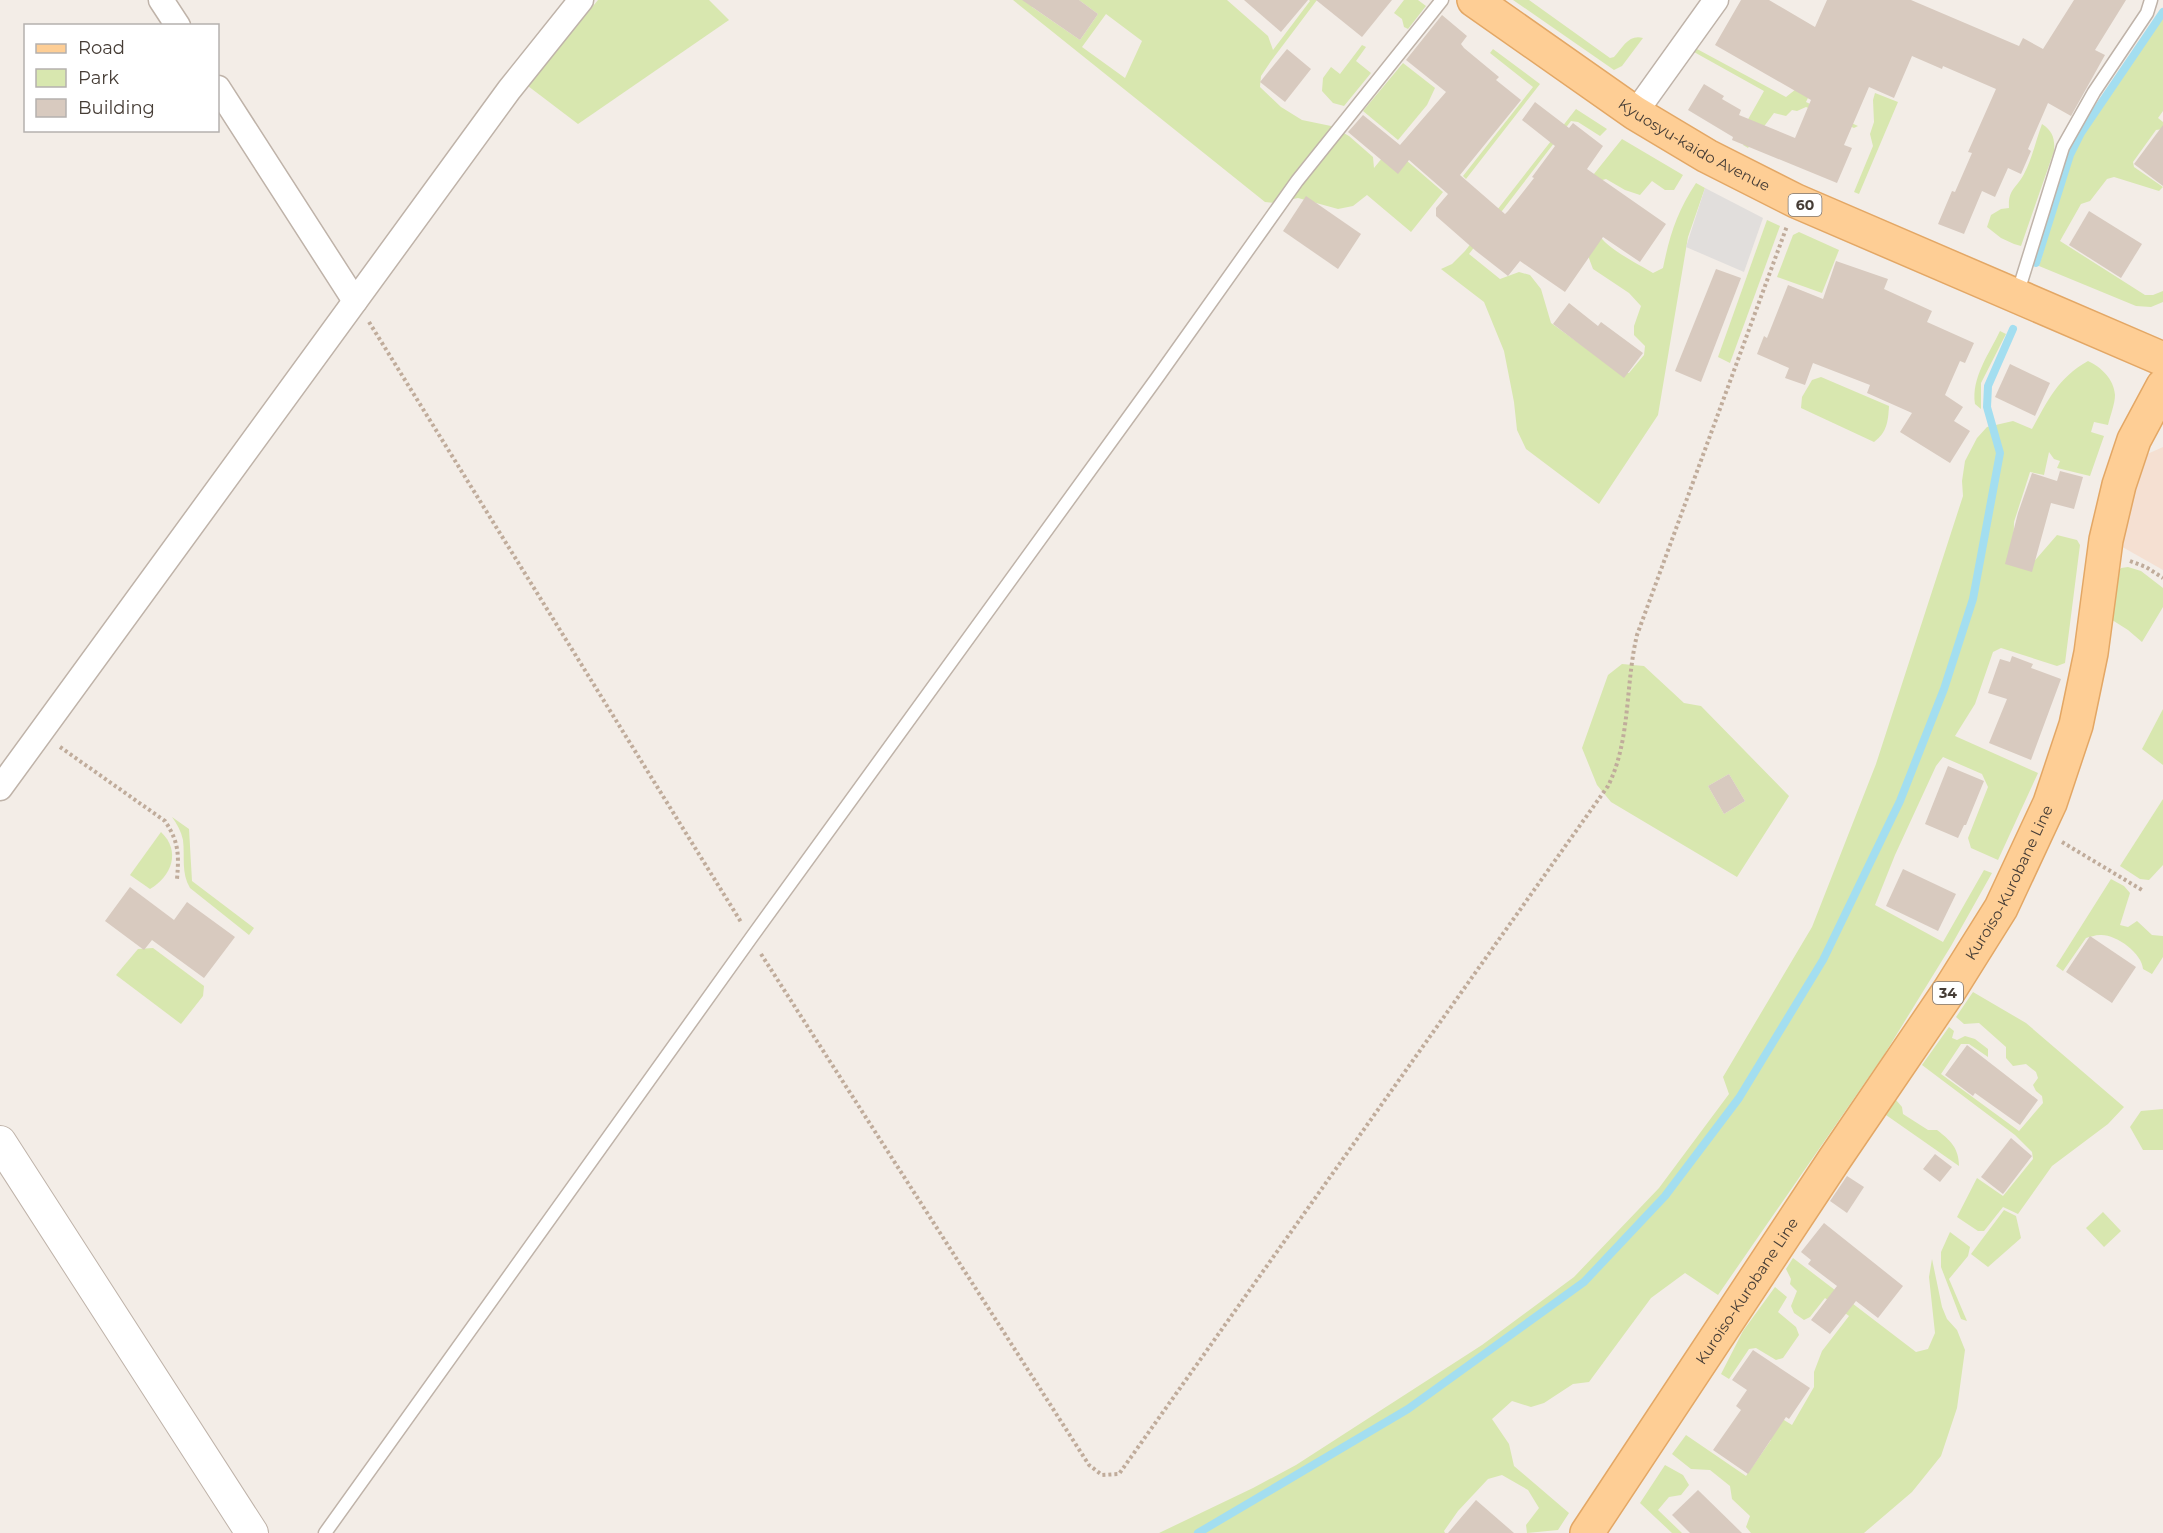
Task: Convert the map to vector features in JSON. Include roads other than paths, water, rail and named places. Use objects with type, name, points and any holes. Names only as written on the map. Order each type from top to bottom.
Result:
[{"type":"main road","name":"Kyuosyu-kaido Avenue","points":[[1474,0],[1635,113],[1707,156],[1796,201],[2163,359]]},
{"type":"main road","name":"Kuroiso-Kurobane Line","points":[[1587,1533],[1949,991],[2001,908],[2050,803],[2076,725],[2091,652],[2106,540],[2119,485],[2134,440],[2163,386]]},
{"type":"street","points":[[162,0],[177,24]]},
{"type":"street","points":[[0,788],[509,90],[581,0]]},
{"type":"street","points":[[1635,113],[1716,0]]},
{"type":"street","points":[[219,90],[356,301]]},
{"type":"street","points":[[0,1142],[252,1533]]},
{"type":"lane","points":[[325,1533],[751,938],[1157,378],[1297,180],[1442,0]]},
{"type":"lane","points":[[2016,296],[2063,147],[2094,92],[2146,13],[2151,0]]},
{"type":"waterway","points":[[2036,263],[2070,155],[2081,133],[2163,12]]},
{"type":"waterway","points":[[1198,1533],[1408,1409],[1584,1282],[1665,1196],[1739,1098],[1823,960],[1900,801],[1944,689],[1973,599],[2000,453],[1987,407],[1988,386],[2013,329]]}]
